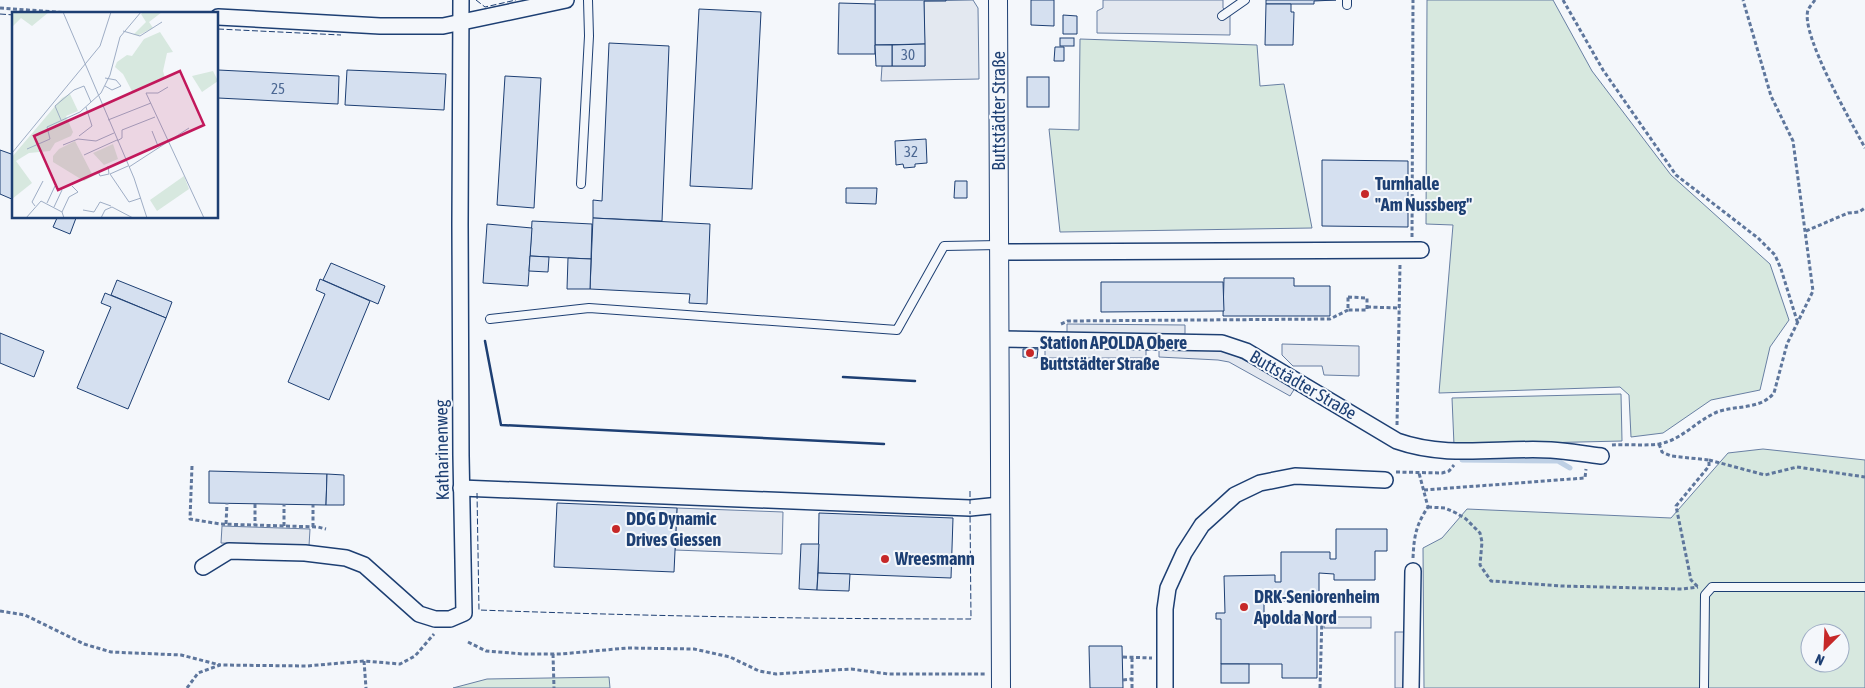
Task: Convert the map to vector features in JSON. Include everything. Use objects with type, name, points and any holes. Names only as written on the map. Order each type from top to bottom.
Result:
[{"type":"street","name":"Katharinenweg","points":[[444,619],[450,619],[464,613],[461,488],[461,0]]},
{"type":"street","points":[[219,17],[380,26],[443,26],[566,0]]},
{"type":"street","name":"Buttstädter Straße","points":[[998,0],[1001,681]]},
{"type":"street","points":[[1000,248],[1411,250]]},
{"type":"street","name":"Buttstädter Straße","points":[[999,339],[1222,343],[1246,352],[1397,441],[1429,450],[1455,452],[1550,450],[1594,455]]},
{"type":"street","points":[[1165,688],[1158,656],[1168,588],[1184,554],[1202,525],[1235,496],[1260,483],[1294,476],[1386,476]]},
{"type":"street","points":[[461,488],[970,508],[1000,505]]},
{"type":"street","points":[[203,567],[229,552],[305,553],[346,558],[364,566],[419,614],[435,619],[444,619]]},
{"type":"street","points":[[1411,688],[1412,571]]},
{"type":"lane","points":[[581,184],[589,36],[588,0]]},
{"type":"lane","points":[[1222,16],[1245,0]]},
{"type":"lane","points":[[490,319],[589,308],[897,330],[944,246],[1000,248]]},
{"type":"lane","points":[[1704,688],[1705,595],[1712,587],[1865,587]]},
{"type":"path","points":[[1397,441],[1400,308],[1411,250],[1413,0]]},
{"type":"path","points":[[1563,0],[1603,70],[1676,175],[1758,238],[1775,255],[1798,324]]},
{"type":"path","points":[[1424,490],[1586,478],[1594,455],[1607,446],[1659,444],[1682,435],[1715,413],[1760,404],[1769,399],[1774,393],[1787,344],[1813,291],[1793,141],[1771,96],[1743,0]]},
{"type":"path","points":[[1815,0],[1809,9],[1808,16],[1814,45],[1865,148]]},
{"type":"path","points":[[0,8],[56,12]]},
{"type":"path","points":[[1806,231],[1848,213],[1859,212],[1865,208]]},
{"type":"path","points":[[1348,310],[1348,297],[1367,298],[1367,308]]},
{"type":"path","points":[[1053,327],[1068,321],[1330,319],[1348,310],[1400,308]]},
{"type":"path","points":[[1659,444],[1662,452],[1671,456],[1709,460],[1765,475],[1797,467],[1865,477]]},
{"type":"path","points":[[1386,476],[1419,473],[1433,474],[1449,471],[1454,466],[1455,452]]},
{"type":"path","points":[[1705,595],[1692,580],[1676,506],[1709,466],[1709,460]]},
{"type":"path","points":[[192,466],[190,519],[226,524],[326,529]]},
{"type":"path","points":[[1412,571],[1414,538],[1418,522],[1428,507],[1419,473]]},
{"type":"path","points":[[226,524],[227,503]]},
{"type":"path","points":[[255,504],[256,525]]},
{"type":"path","points":[[284,504],[284,526]]},
{"type":"path","points":[[313,505],[313,527]]},
{"type":"path","points":[[1428,507],[1445,508],[1456,513],[1466,519],[1480,533],[1482,542],[1480,565],[1491,581],[1562,586],[1682,589],[1698,587]]},
{"type":"path","points":[[0,611],[24,615],[84,644],[111,652],[181,655],[220,665],[307,666],[364,661],[400,664],[415,656],[440,629],[444,619]]},
{"type":"path","points":[[1320,688],[1322,616]]},
{"type":"path","points":[[468,642],[486,651],[553,654],[627,648],[694,649],[730,657],[759,671],[776,674],[851,669],[888,674],[1001,681]]},
{"type":"path","points":[[553,654],[554,688]]},
{"type":"path","points":[[1122,657],[1158,656]]},
{"type":"path","points":[[1132,658],[1132,688]]},
{"type":"path","points":[[364,661],[366,688]]},
{"type":"path","points":[[187,688],[198,672],[220,665]]},
{"type":"path","points":[[1123,680],[1132,679]]},
{"type":"shaded area","points":[[973,0],[978,8],[979,79],[881,81],[882,66],[925,66],[924,1]]},
{"type":"shaded area","points":[[1103,0],[1223,0],[1223,8],[1230,16],[1230,35],[1097,33],[1097,11],[1103,8]]},
{"type":"shaded area","points":[[1427,0],[1553,0],[1592,71],[1671,175],[1770,264],[1789,320],[1770,347],[1760,390],[1711,400],[1663,433],[1631,437],[1629,395],[1620,387],[1439,393],[1453,225],[1426,224]]},
{"type":"shaded area","points":[[1080,39],[1257,45],[1260,86],[1284,84],[1312,228],[1060,232],[1049,129],[1079,130]]},
{"type":"shaded area","points":[[1067,324],[1185,325],[1185,334],[1067,333]]},
{"type":"shaded area","points":[[1282,344],[1359,346],[1359,376],[1324,375],[1322,366],[1293,366],[1282,355]]},
{"type":"shaded area","points":[[1045,349],[1146,349],[1146,358],[1045,358]]},
{"type":"shaded area","points":[[1159,349],[1220,350],[1231,353],[1295,388],[1290,396],[1229,362],[1159,357]]},
{"type":"shaded area","points":[[1621,394],[1622,441],[1454,445],[1452,398]]},
{"type":"shaded area","points":[[1763,449],[1865,460],[1865,688],[1424,688],[1423,548],[1442,538],[1467,509],[1671,518],[1728,453]]},
{"type":"shaded area","points":[[677,508],[783,512],[782,554],[675,550]]},
{"type":"shaded area","points":[[222,526],[310,529],[309,546],[221,543]]},
{"type":"shaded area","points":[[1324,617],[1371,617],[1371,628],[1324,628]]},
{"type":"shaded area","points":[[1395,632],[1407,632],[1407,688],[1395,688]]},
{"type":"shaded area","points":[[609,677],[610,688],[453,688],[487,679]]},
{"type":"building","points":[[875,0],[946,1],[924,1],[925,44],[875,45]]},
{"type":"building","points":[[1031,0],[1054,0],[1054,26],[1031,25]]},
{"type":"building","points":[[1266,0],[1336,0],[1314,1],[1314,4],[1266,4]]},
{"type":"building","points":[[839,3],[875,4],[875,54],[838,54]]},
{"type":"building","points":[[1266,4],[1291,4],[1291,12],[1294,12],[1293,45],[1265,45]]},
{"type":"building","points":[[699,9],[761,12],[752,189],[690,186]]},
{"type":"building","points":[[1063,15],[1077,16],[1077,34],[1063,34]]},
{"type":"building","points":[[1060,38],[1074,38],[1074,46],[1060,46]]},
{"type":"building","points":[[609,43],[669,46],[662,221],[593,218],[593,200],[602,201]]},
{"type":"building","points":[[925,44],[925,66],[892,66],[892,45]]},
{"type":"building","points":[[875,45],[892,45],[892,66],[876,66]]},
{"type":"building","points":[[1055,47],[1064,47],[1064,61],[1054,61]]},
{"type":"building","points":[[219,70],[339,76],[338,104],[219,98]]},
{"type":"building","points":[[347,70],[446,74],[444,110],[345,105]]},
{"type":"building","points":[[505,76],[541,78],[534,208],[497,205]]},
{"type":"building","points":[[1027,77],[1049,77],[1049,107],[1027,107]]},
{"type":"building","points":[[926,139],[927,163],[915,164],[915,167],[904,168],[903,164],[896,165],[895,141]]},
{"type":"building","points":[[0,150],[12,154],[12,199],[0,194]]},
{"type":"building","name":"Turnhalle \"Am Nussberg\"","points":[[1322,160],[1408,161],[1408,227],[1322,226]]},
{"type":"building","points":[[955,181],[967,181],[967,198],[954,198]]},
{"type":"building","points":[[846,188],[877,188],[876,204],[846,203]]},
{"type":"building","points":[[593,218],[710,224],[707,304],[689,303],[690,294],[590,289]]},
{"type":"building","points":[[57,219],[76,219],[70,234],[53,227]]},
{"type":"building","points":[[532,221],[592,224],[591,259],[530,256]]},
{"type":"building","points":[[487,224],[532,228],[528,286],[483,283]]},
{"type":"building","points":[[530,256],[549,257],[548,272],[529,271]]},
{"type":"building","points":[[568,258],[591,259],[590,289],[567,289]]},
{"type":"building","points":[[331,263],[385,286],[378,304],[323,280]]},
{"type":"building","points":[[1224,278],[1294,278],[1294,286],[1330,286],[1330,316],[1223,316]]},
{"type":"building","points":[[320,279],[370,301],[329,400],[288,382],[325,294],[316,290]]},
{"type":"building","points":[[117,280],[172,302],[166,318],[111,295]]},
{"type":"building","points":[[1101,282],[1223,282],[1224,311],[1101,312]]},
{"type":"building","points":[[105,293],[166,318],[128,409],[77,388],[111,307],[101,303]]},
{"type":"building","points":[[0,333],[44,351],[34,377],[0,363]]},
{"type":"building","name":"Station APOLDA Obere Buttstädter Straße","points":[[1023,349],[1038,349],[1037,358],[1023,357]]},
{"type":"building","points":[[209,471],[327,474],[326,505],[209,503]]},
{"type":"building","points":[[327,474],[344,475],[344,505],[326,505]]},
{"type":"building","name":"DDG Dynamic Drives Giessen","points":[[557,503],[677,508],[674,572],[554,567]]},
{"type":"building","name":"Wreesmann","points":[[819,513],[953,518],[951,578],[818,573]]},
{"type":"building","name":"DRK-Seniorenheim Apolda Nord","points":[[1336,529],[1387,529],[1387,551],[1375,551],[1375,580],[1334,580],[1334,574],[1319,573],[1319,601],[1280,601],[1280,596],[1264,596],[1264,615],[1317,615],[1317,678],[1282,678],[1282,664],[1221,664],[1221,619],[1216,619],[1216,613],[1225,613],[1224,576],[1275,575],[1275,582],[1281,582],[1281,552],[1330,552],[1330,559],[1336,559]]},
{"type":"building","points":[[801,544],[819,544],[817,590],[799,589]]},
{"type":"building","points":[[818,573],[850,574],[849,591],[817,590]]},
{"type":"building","points":[[1089,646],[1122,646],[1123,688],[1090,688]]},
{"type":"building","points":[[1221,664],[1249,664],[1249,683],[1221,683]]},
{"type":"waterway","points":[[1462,460],[1558,461],[1570,468]]},
{"type":"fence","points":[[476,0],[485,7],[516,0]]},
{"type":"fence","points":[[0,14],[12,15]]},
{"type":"fence","points":[[219,29],[341,35]]},
{"type":"fence","points":[[970,491],[970,504]]},
{"type":"fence","points":[[477,493],[479,610],[725,617],[971,619],[970,511]]},
{"type":"wall","points":[[485,341],[501,425],[884,444]]},
{"type":"wall","points":[[843,377],[915,381]]},
{"type":"place","name":"Turnhalle \"Am Nussberg\"","points":[[1365,194]]},
{"type":"place","name":"Station APOLDA Obere Buttstädter Straße","points":[[1030,353]]},
{"type":"place","name":"DDG Dynamic Drives Giessen","points":[[616,529]]},
{"type":"place","name":"Wreesmann","points":[[885,559]]},
{"type":"place","name":"DRK-Seniorenheim Apolda Nord","points":[[1244,607]]}]
